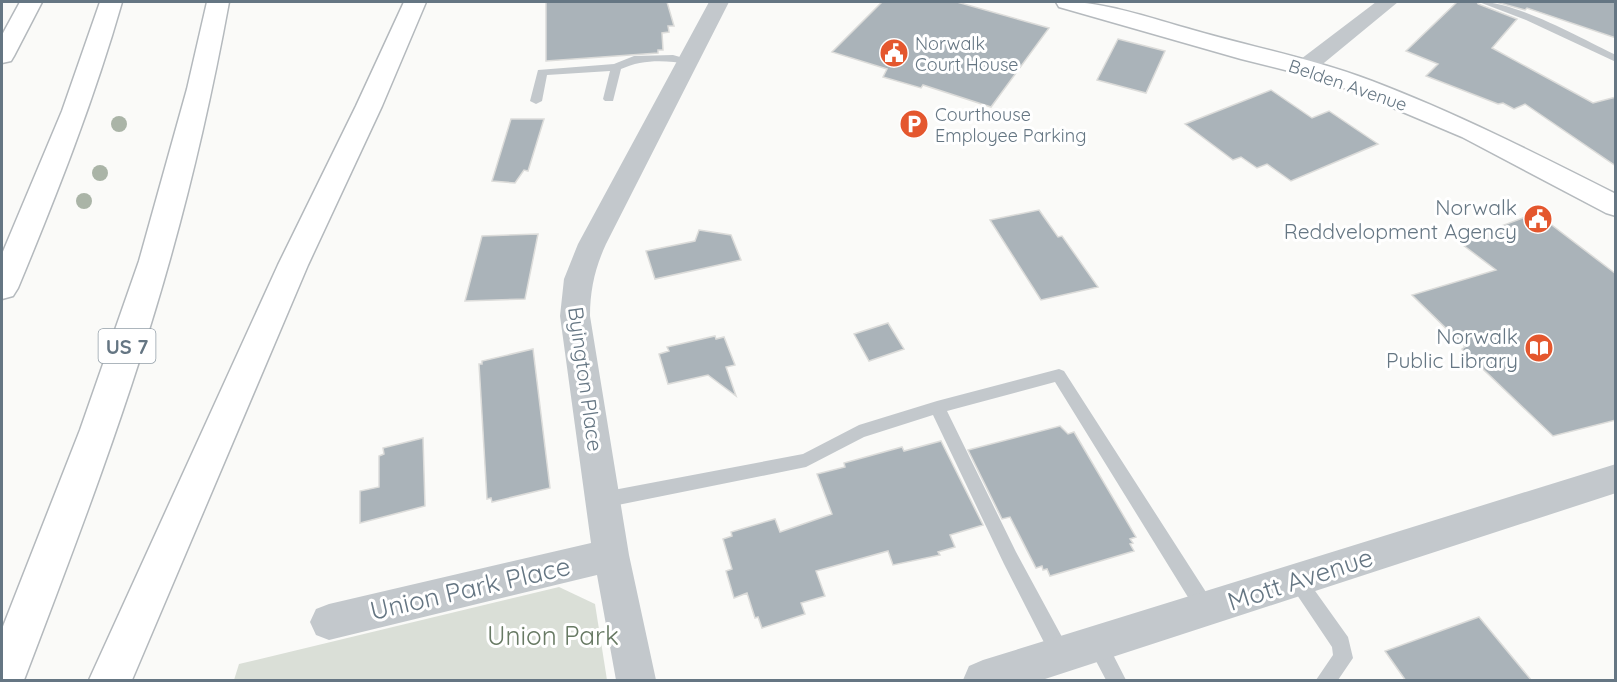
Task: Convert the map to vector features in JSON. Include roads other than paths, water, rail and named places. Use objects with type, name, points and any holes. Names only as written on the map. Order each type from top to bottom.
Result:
[{"type":"main road","points":[[2,56],[32,2]]},
{"type":"main road","points":[[2,288],[57,159],[111,2]]},
{"type":"main road","name":"US 7","points":[[2,681],[82,475],[172,208],[218,2]]},
{"type":"main road","points":[[110,681],[293,265],[369,106],[415,2]]},
{"type":"main road","name":"Belden Avenue","points":[[1067,2],[1250,54],[1305,67],[1362,86],[1471,131],[1616,206]]},
{"type":"street","name":"Byington Place","points":[[636,681],[611,555],[575,316],[578,273],[719,2]]},
{"type":"street","points":[[1305,67],[1388,2]]},
{"type":"street","name":"Mott Avenue","points":[[983,681],[1616,478]]},
{"type":"street","name":"Union Park Place","points":[[329,622],[611,555]]},
{"type":"lane","points":[[1484,2],[1530,18],[1616,59]]},
{"type":"lane","points":[[536,101],[542,72],[616,67],[634,59],[673,58],[688,61]]},
{"type":"lane","points":[[609,99],[616,67]]},
{"type":"lane","points":[[603,500],[806,460],[859,432],[937,407],[1059,375],[1206,609]]},
{"type":"lane","points":[[937,407],[1010,558],[1061,656]]},
{"type":"lane","points":[[1297,580],[1341,644],[1343,657],[1326,681]]},
{"type":"lane","points":[[1097,644],[1116,681]]},
{"type":"place","name":"Norwalk Court House","points":[[894,53]]},
{"type":"place","name":"Courthouse Employee Parking","points":[[914,124]]},
{"type":"place","name":"Norwalk Reddvelopment Agency","points":[[1538,219]]},
{"type":"place","name":"Norwalk Public Library","points":[[1539,348]]},
{"type":"park label","name":"Union Park","points":[[553,635]]}]
